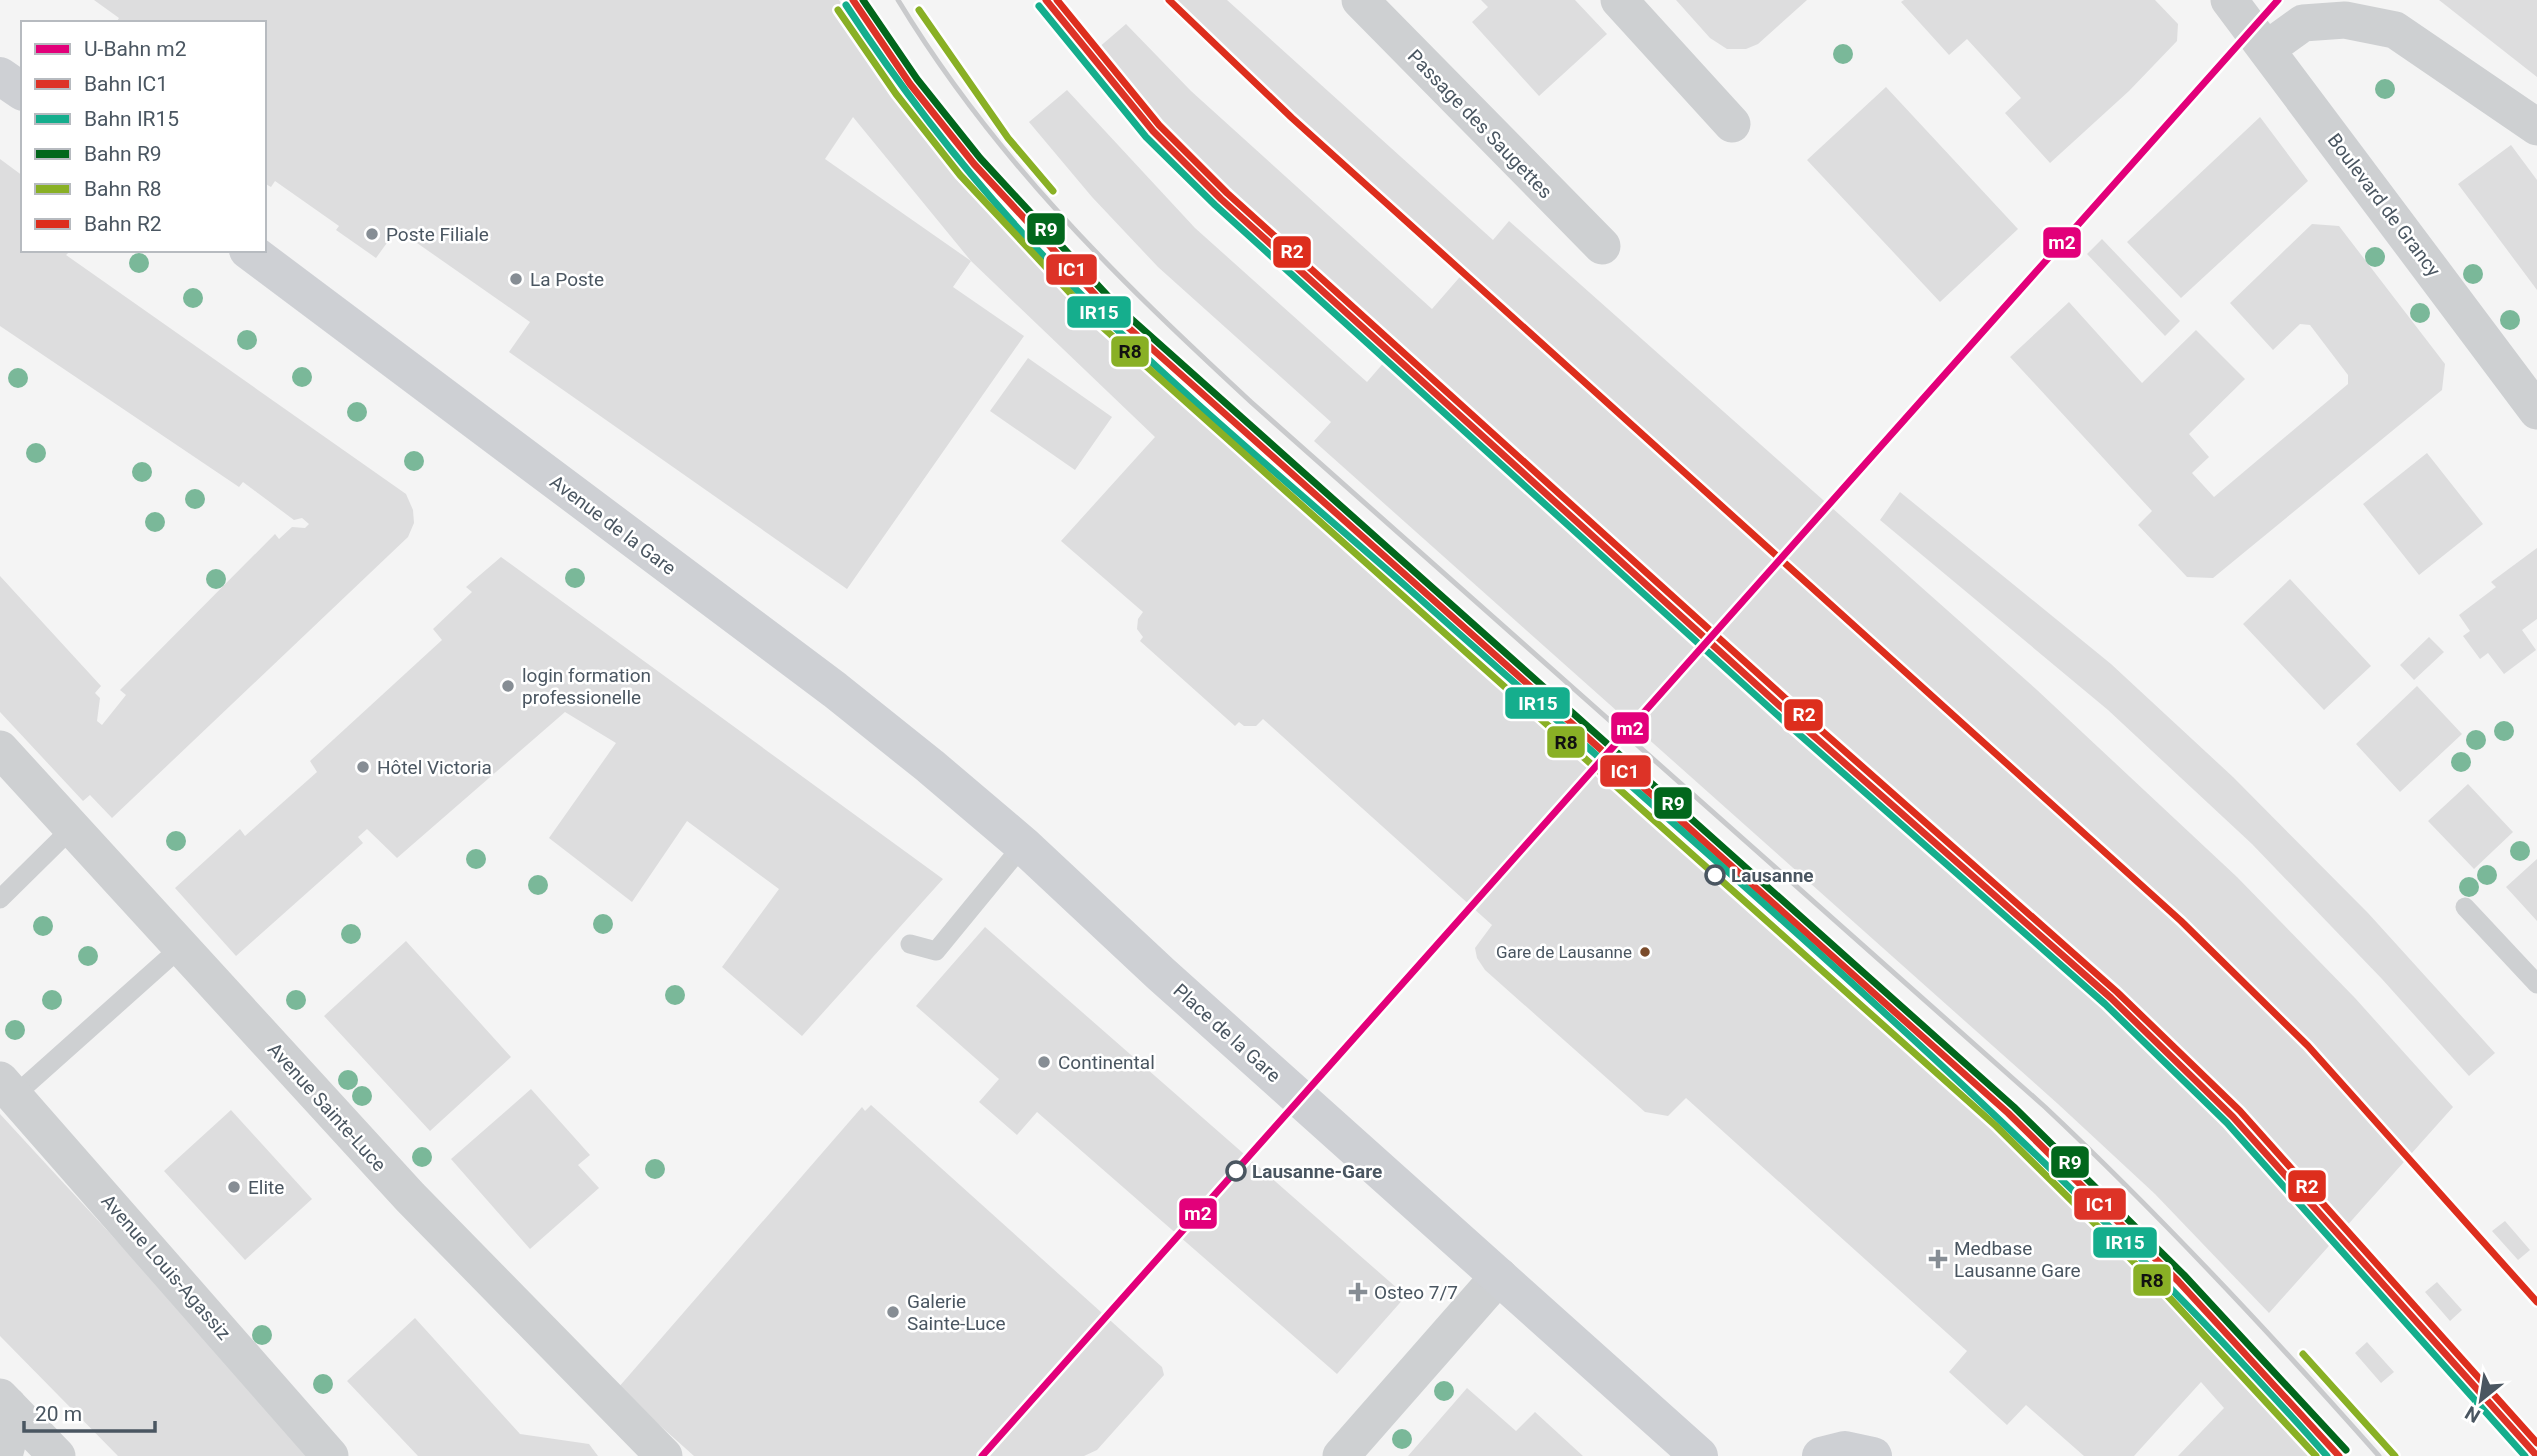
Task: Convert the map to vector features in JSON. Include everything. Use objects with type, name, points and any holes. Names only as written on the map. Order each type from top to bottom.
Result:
[{"type":"main road","points":[[0,76],[21,91]]},
{"type":"main road","name":"Avenue de la Gare","points":[[251,252],[835,690],[974,806]]},
{"type":"main road","name":"Place de la Gare","points":[[974,806],[1023,845],[1161,974],[1699,1456]]},
{"type":"main road","points":[[1821,1456],[1845,1450],[1873,1456]]},
{"type":"street","name":"Passage des Saugettes","points":[[1360,0],[1602,246]]},
{"type":"street","points":[[1619,0],[1732,124]]},
{"type":"street","name":"Boulevard de Grancy","points":[[2230,0],[2537,411]]},
{"type":"street","points":[[2267,49],[2303,23],[2345,20],[2395,30],[2537,127]]},
{"type":"street","name":"Avenue Sainte-Luce","points":[[0,749],[410,1197],[664,1456]]},
{"type":"street","name":"Avenue Louis-Agassiz","points":[[7,1088],[330,1456]]},
{"type":"street","points":[[1341,1456],[1499,1276]]},
{"type":"street","points":[[4,1401],[10,1433],[4,1456]]},
{"type":"street","points":[[4,1401],[57,1456]]},
{"type":"lane","points":[[0,899],[72,828]]},
{"type":"lane","points":[[909,944],[936,951],[1023,845]]},
{"type":"lane","points":[[2465,907],[2537,984]]},
{"type":"lane","points":[[7,1088],[181,947]]},
{"type":"building","points":[[94,0],[839,0],[896,84],[965,174],[1032,249],[1106,321],[2121,1233],[2234,1352],[2326,1456],[2178,1456],[2224,1408],[2201,1382],[2134,1456],[2084,1456],[2026,1405],[2007,1425],[1949,1372],[1967,1351],[1686,1098],[1668,1116],[1645,1112],[1485,970],[1477,958],[1475,948],[1492,925],[1263,719],[1256,726],[1244,726],[1239,722],[1235,726],[1140,641],[1143,637],[1137,629],[1138,619],[1143,612],[1061,541],[1155,437],[971,261],[953,287],[1024,336],[847,589],[509,352],[530,322],[397,229],[376,258],[336,230],[339,226],[275,181],[271,187],[266,184],[266,21],[117,21],[119,18]],"holes":[[[853,117],[971,261],[825,159]]]},
{"type":"building","points":[[1172,0],[1227,0],[1493,240],[1509,221],[2037,690],[2237,877],[2355,998],[2453,1107],[2269,1313],[2155,1194],[2058,1104],[1314,441],[1331,422],[1158,267],[1092,197],[1029,122],[1067,90],[1195,228],[1367,382],[1398,346],[1226,193],[1160,124],[1097,49],[1126,24],[1191,91],[1432,309],[1465,271],[1223,51]]},
{"type":"building","points":[[1481,0],[1575,0],[1607,34],[1539,96],[1472,22],[1488,7]]},
{"type":"building","points":[[1676,0],[1807,0],[1758,44],[1746,49],[1727,49],[1710,38]]},
{"type":"building","points":[[2155,0],[2178,24],[2177,41],[2129,91],[2050,163],[2005,113],[2021,98],[1967,39],[1949,55],[1901,2]]},
{"type":"building","points":[[2439,0],[2537,0],[2537,77]]},
{"type":"building","points":[[1886,87],[2018,229],[1940,302],[1807,160]]},
{"type":"building","points":[[2260,117],[2308,181],[2181,298],[2127,242]]},
{"type":"building","points":[[2511,145],[2537,180],[2537,290],[2458,184]]},
{"type":"building","points":[[0,159],[21,175],[21,252],[69,252],[66,255],[406,494],[413,510],[414,523],[408,537],[112,818],[90,795],[83,801],[0,712],[0,576],[101,686],[95,693],[100,698],[97,721],[102,725],[126,695],[120,690],[275,534],[279,539],[292,527],[305,528],[309,524],[302,518],[294,520],[243,482],[239,487],[0,326]]},
{"type":"building","points":[[2312,224],[2339,226],[2445,364],[2442,390],[2213,578],[2187,577],[2138,525],[2152,511],[2010,357],[2069,302],[2142,383],[2196,330],[2245,379],[2189,434],[2209,457],[2192,473],[2214,497],[2348,384],[2348,375],[2310,325],[2300,324],[2273,350],[2230,303]]},
{"type":"building","points":[[2102,239],[2180,321],[2165,336],[2087,254]]},
{"type":"building","points":[[1028,358],[1112,417],[1075,470],[990,411]]},
{"type":"building","points":[[2427,453],[2483,524],[2419,575],[2363,504]]},
{"type":"building","points":[[1900,492],[2111,664],[2233,777],[2368,913],[2495,1053],[2469,1076],[2382,979],[2252,844],[2108,710],[1880,520]]},
{"type":"building","points":[[2537,548],[2537,619],[2522,630],[2536,650],[2504,674],[2488,653],[2480,659],[2463,636],[2470,631],[2459,615],[2496,587],[2491,582]]},
{"type":"building","points":[[501,557],[943,879],[802,1036],[722,967],[779,889],[687,821],[632,902],[549,838],[616,743],[565,712],[397,858],[367,829],[358,837],[363,843],[236,956],[175,888],[240,829],[245,836],[317,772],[310,761],[442,640],[433,629],[472,592],[466,587]]},
{"type":"building","points":[[2290,579],[2371,666],[2324,710],[2243,624]]},
{"type":"building","points":[[2429,637],[2444,652],[2414,680],[2400,665]]},
{"type":"building","points":[[2417,686],[2462,734],[2400,792],[2356,744]]},
{"type":"building","points":[[2468,784],[2513,832],[2474,869],[2428,821]]},
{"type":"building","points":[[2537,859],[2537,921],[2506,887]]},
{"type":"building","points":[[985,927],[1406,1296],[1337,1374],[1037,1112],[1017,1135],[979,1102],[999,1079],[916,1006]]},
{"type":"building","points":[[406,941],[511,1057],[430,1131],[324,1016]]},
{"type":"building","points":[[531,1089],[590,1155],[578,1165],[599,1188],[530,1249],[451,1159]]},
{"type":"building","name":"Galerie Sainte-Luce","points":[[871,1105],[1162,1367],[1164,1375],[1097,1450],[1084,1456],[694,1456],[618,1388],[862,1107],[865,1111]]},
{"type":"building","points":[[231,1110],[312,1199],[245,1260],[164,1171]]},
{"type":"building","points":[[0,1114],[315,1456],[118,1456],[0,1336]]},
{"type":"building","points":[[2505,1221],[2530,1250],[2518,1260],[2492,1231]]},
{"type":"building","points":[[2437,1282],[2462,1310],[2450,1321],[2425,1292]]},
{"type":"building","points":[[415,1318],[520,1434],[589,1444],[598,1456],[418,1456],[347,1381]]},
{"type":"building","points":[[2367,1342],[2394,1372],[2381,1383],[2355,1353]]},
{"type":"building","points":[[1467,1388],[1516,1431],[1535,1412],[1583,1456],[1408,1456]]},
{"type":"railway","points":[[898,0],[935,58],[1016,164],[1105,262],[1152,309],[1251,402],[2045,1107],[2132,1191],[2216,1278],[2379,1456]]},
{"type":"metro line","name":"m2","points":[[982,1456],[2278,0]]},
{"type":"rail line","name":"IC1","points":[[853,0],[910,84],[974,164],[1112,313],[2008,1113],[2178,1281],[2339,1456]]},
{"type":"rail line","name":"R9","points":[[863,0],[917,79],[980,158],[1118,307],[2014,1107],[2184,1275],[2346,1450]]},
{"type":"rail line","name":"IC1","points":[[1046,0],[1153,131],[1221,199],[1790,715],[2111,998],[2233,1117],[2537,1456]]},
{"type":"rail line","name":"R2","points":[[1057,0],[1159,125],[1227,193],[1796,708],[2117,992],[2240,1111],[2537,1443]]},
{"type":"rail line","name":"R2","points":[[1169,0],[1292,118],[2181,921],[2308,1046],[2537,1302]]},
{"type":"rail line","name":"IR15","points":[[846,5],[874,47],[966,169],[1034,245],[1105,318],[1217,421],[1881,1009],[2110,1227],[2220,1340],[2327,1456]]},
{"type":"rail line","name":"IR15","points":[[1039,6],[1146,137],[1215,205],[1784,721],[2105,1004],[2227,1123],[2525,1456]]},
{"type":"rail line","name":"R8","points":[[838,10],[896,94],[960,175],[1100,325],[1996,1126],[2165,1293],[2316,1456]]},
{"type":"rail line","name":"R8","points":[[919,10],[1008,138],[1053,191]]},
{"type":"rail line","name":"R8","points":[[2303,1354],[2395,1456]]},
{"type":"place","name":"Poste Filiale","points":[[372,234]]},
{"type":"place","name":"La Poste","points":[[516,279]]},
{"type":"place","name":"login formation professionelle","points":[[508,686]]},
{"type":"place","name":"Hôtel Victoria","points":[[363,767]]},
{"type":"place","name":"Lausanne","points":[[1715,875]]},
{"type":"place","name":"Gare de Lausanne","points":[[1645,952]]},
{"type":"place","name":"Continental","points":[[1044,1062]]},
{"type":"place","name":"Lausanne-Gare","points":[[1236,1171]]},
{"type":"place","name":"Elite","points":[[234,1187]]},
{"type":"place","name":"Medbase Lausanne Gare","points":[[1938,1259]]},
{"type":"place","name":"Osteo 7/7","points":[[1358,1292]]},
{"type":"place","name":"Galerie Sainte-Luce","points":[[893,1312]]}]
